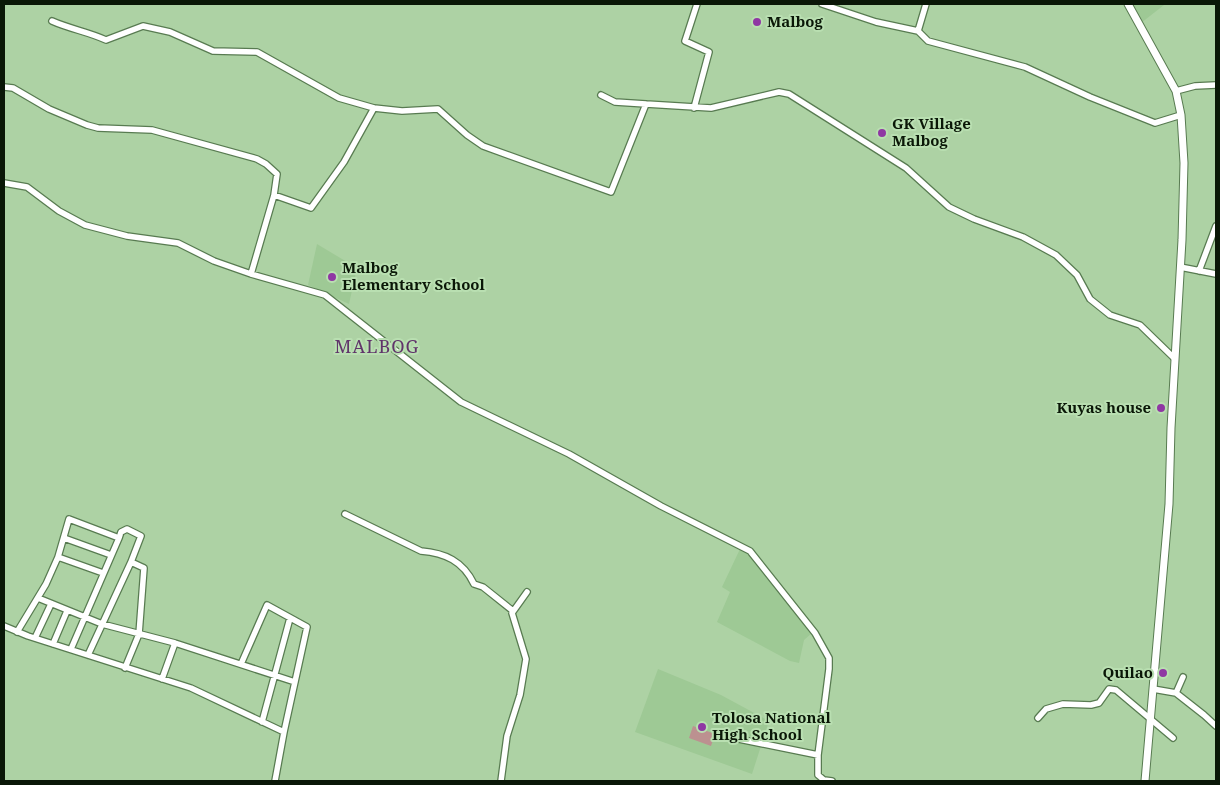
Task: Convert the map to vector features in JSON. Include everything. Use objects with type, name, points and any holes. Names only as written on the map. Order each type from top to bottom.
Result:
[{"type":"street","points":[[694,108],[709,52],[685,41],[697,4]]},
{"type":"street","points":[[822,4],[876,22],[918,31],[928,41],[1025,67],[1090,97],[1154,123],[1182,115]]},
{"type":"street","points":[[918,31],[926,4]]},
{"type":"street","points":[[1128,4],[1176,91],[1182,115],[1184,163],[1169,504],[1144,781]]},
{"type":"street","points":[[52,20],[68,28],[91,33],[106,40],[143,26],[170,32],[213,51],[257,52],[339,98],[374,108],[402,112],[438,109],[467,135],[483,146],[611,192],[646,104]]},
{"type":"street","points":[[1176,91],[1194,86],[1216,85]]},
{"type":"street","points":[[4,87],[13,88],[49,109],[87,125],[98,128],[152,130],[257,159],[266,164],[276,174],[274,196],[251,274]]},
{"type":"street","points":[[601,95],[615,102],[711,108],[779,92],[788,94],[906,168],[949,207],[974,219],[1023,237],[1056,255],[1078,275],[1090,299],[1110,315],[1140,325],[1174,358]]},
{"type":"street","points":[[274,196],[311,208],[344,162],[374,108]]},
{"type":"street","points":[[4,183],[27,187],[59,211],[85,225],[127,236],[178,243],[214,261],[251,274],[325,295],[461,402],[569,454],[662,506],[750,551],[815,633],[829,658],[818,755],[818,775],[824,780],[832,781]]},
{"type":"street","points":[[1199,271],[1216,226]]},
{"type":"street","points":[[1180,266],[1216,274]]},
{"type":"street","points":[[345,514],[420,551],[433,552],[462,565],[474,584],[490,592],[513,611]]},
{"type":"street","points":[[17,632],[38,598],[58,557],[69,519],[119,538]]},
{"type":"street","points":[[71,649],[121,532],[127,529],[141,536],[88,655]]},
{"type":"street","points":[[64,538],[111,556]]},
{"type":"street","points":[[58,557],[103,573]]},
{"type":"street","points":[[125,668],[139,634],[144,568],[131,562]]},
{"type":"street","points":[[501,781],[507,736],[520,695],[526,659],[512,613],[527,592]]},
{"type":"street","points":[[38,598],[102,624],[175,643],[295,682]]},
{"type":"street","points":[[35,638],[51,604]]},
{"type":"street","points":[[242,664],[267,605],[307,627],[275,781]]},
{"type":"street","points":[[53,644],[67,611]]},
{"type":"street","points":[[262,722],[290,618]]},
{"type":"street","points":[[4,626],[17,632],[203,693],[284,732]]},
{"type":"street","points":[[162,679],[175,643]]},
{"type":"street","points":[[1176,693],[1183,677]]},
{"type":"street","points":[[1038,718],[1046,710],[1063,704],[1091,705],[1099,703],[1110,689],[1116,690],[1173,738]]},
{"type":"street","points":[[1153,689],[1176,693],[1216,726]]},
{"type":"street","points":[[734,738],[818,755]]},
{"type":"shaded area","points":[[1131,4],[1163,4],[1164,5],[1141,23]]},
{"type":"shaded area","name":"Malbog Elementary School","points":[[317,244],[357,268],[349,304],[308,285]]},
{"type":"shaded area","points":[[740,549],[749,553],[812,633],[804,640],[799,663],[790,661],[717,622],[730,592],[722,587]]},
{"type":"shaded area","name":"Tolosa National High School","points":[[658,669],[721,695],[769,721],[752,774],[635,732]]},
{"type":"shaded area","points":[[693,726],[715,734],[711,746],[689,738]]},
{"type":"place","name":"Malbog","points":[[757,22]]},
{"type":"place","name":"GK Village Malbog","points":[[882,133]]},
{"type":"place","name":"Malbog Elementary School","points":[[332,277]]},
{"type":"place","name":"Kuyas house","points":[[1161,408]]},
{"type":"place","name":"Quilao","points":[[1163,673]]},
{"type":"place","name":"Tolosa National High School","points":[[702,727]]},
{"type":"district","name":"MALBOG","points":[[377,347]]}]
